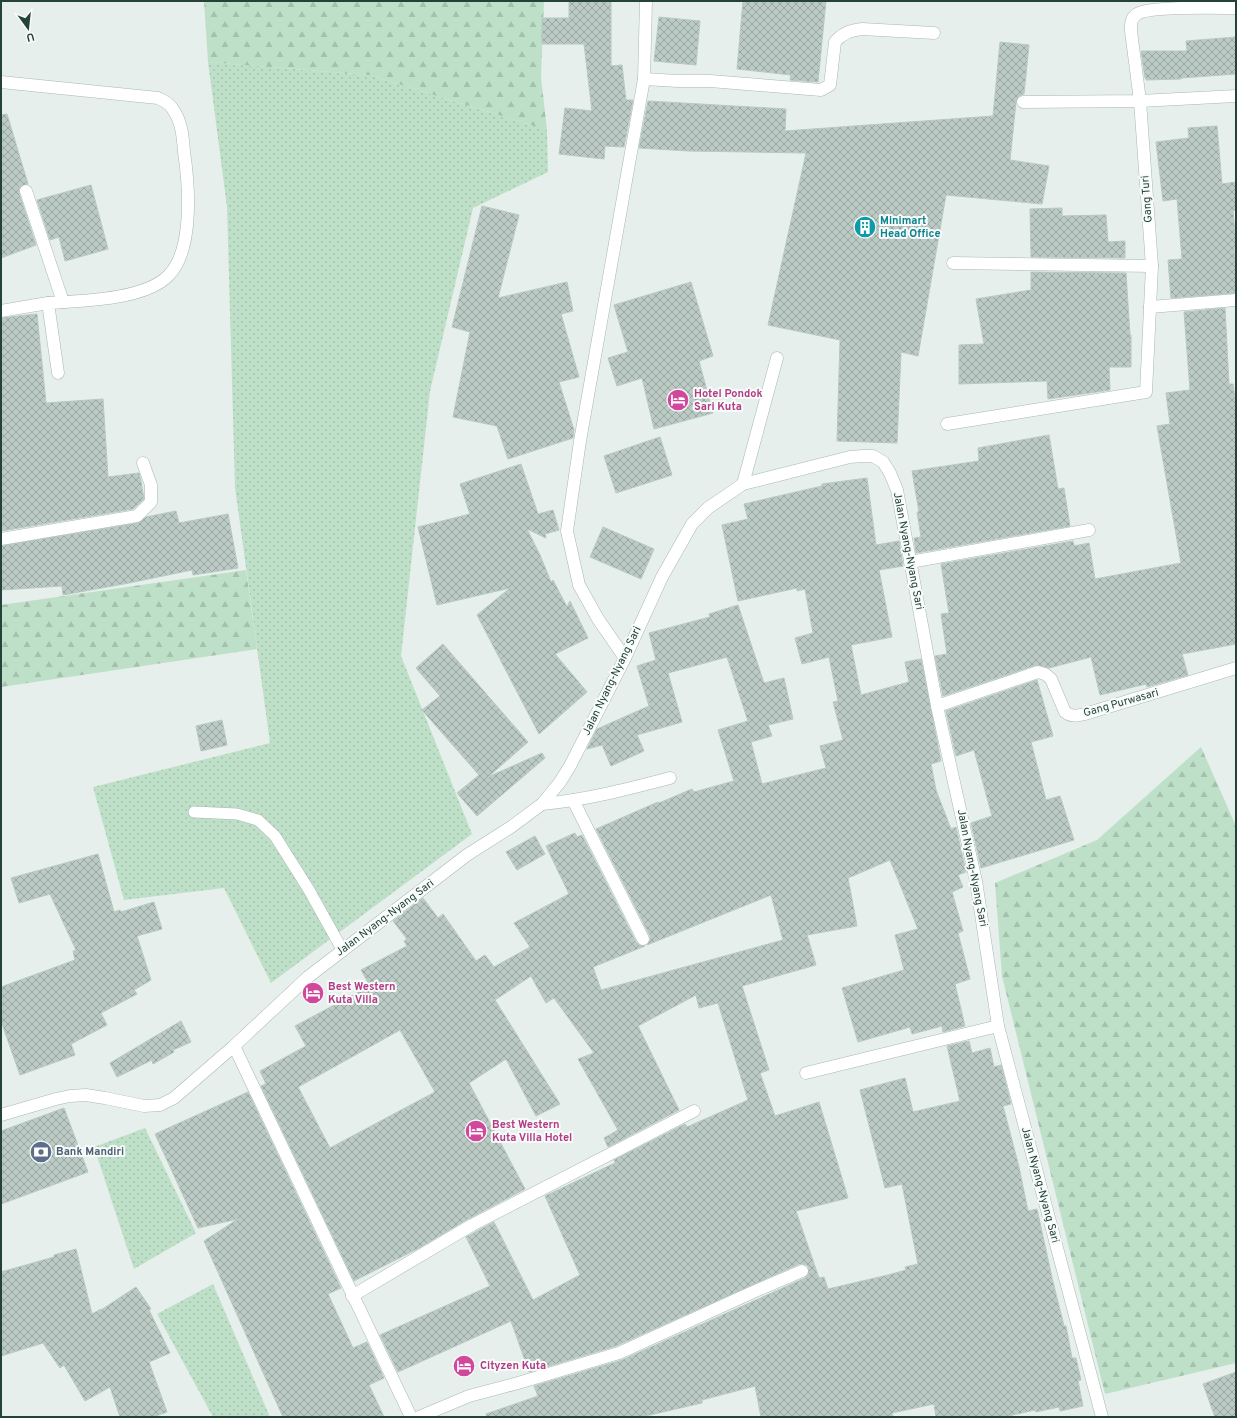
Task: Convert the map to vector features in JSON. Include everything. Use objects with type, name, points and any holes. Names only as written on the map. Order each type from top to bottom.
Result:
[{"type":"street","points":[[625,658],[598,618],[579,585],[567,531],[582,434],[644,79],[646,1]]},
{"type":"street","name":"Gang Turi","points":[[947,424],[1146,392],[1152,266],[1140,101],[1131,21],[1138,14],[1156,10],[1236,8]]},
{"type":"street","points":[[644,79],[710,81],[822,90],[830,85],[835,42],[844,33],[854,29],[934,33]]},
{"type":"street","points":[[1,82],[158,98],[166,102],[173,109],[178,118],[182,132],[188,190],[188,221],[180,256],[175,268],[169,276],[157,285],[127,295],[48,303],[1,311]]},
{"type":"street","points":[[1023,102],[1140,101],[1236,96]]},
{"type":"street","points":[[26,191],[63,302]]},
{"type":"street","points":[[953,263],[1152,266]]},
{"type":"street","points":[[1150,307],[1236,300]]},
{"type":"street","points":[[48,303],[58,373]]},
{"type":"street","points":[[743,484],[777,358]]},
{"type":"street","name":"Jalan Nyang-Nyang Sari","points":[[1,1115],[70,1096],[86,1095],[144,1106],[160,1106],[174,1098],[234,1046],[308,978],[467,855],[512,827],[542,804],[560,782],[570,766],[625,658],[662,577],[692,524],[708,508],[743,484],[850,457],[873,456],[883,462],[890,473],[897,490],[937,706],[976,881],[998,1026],[1102,1417]]},
{"type":"street","points":[[1,539],[137,516],[151,502],[151,485],[143,463]]},
{"type":"street","points":[[910,562],[1088,530]]},
{"type":"street","name":"Gang Purwasari","points":[[937,706],[1038,672],[1045,674],[1051,679],[1065,712],[1068,715],[1073,716],[1085,714],[1236,668]]},
{"type":"street","points":[[542,804],[605,794],[670,778]]},
{"type":"street","points":[[574,800],[642,939]]},
{"type":"street","points":[[806,1073],[998,1026]]},
{"type":"street","points":[[234,1046],[411,1417]]},
{"type":"street","points":[[352,1296],[472,1225],[694,1111]]},
{"type":"street","points":[[419,1417],[469,1396],[619,1353],[802,1271]]},
{"type":"lane","points":[[194,812],[238,814],[258,820],[275,836],[310,890],[343,951]]},
{"type":"green space","points":[[204,1],[544,1],[541,77],[547,130],[369,75],[208,62]]},
{"type":"green space","points":[[208,62],[369,75],[547,130],[548,172],[473,208],[430,391],[401,656],[472,834],[271,983],[224,888],[124,900],[93,787],[270,743],[235,487],[227,207]]},
{"type":"green space","points":[[246,570],[257,649],[1,687],[1,605]]},
{"type":"green space","points":[[1201,747],[1236,826],[1236,1363],[1105,1394],[1002,976],[995,883],[1097,840]]},
{"type":"green space","points":[[145,1128],[196,1233],[134,1269],[94,1147]]},
{"type":"green space","points":[[213,1284],[270,1417],[213,1417],[157,1314]]},
{"type":"building","points":[[569,1],[611,1],[611,66],[622,65],[626,100],[633,100],[624,147],[605,146],[604,159],[559,154],[565,108],[592,111],[584,44],[542,44],[542,18],[569,18]]},
{"type":"building","points":[[743,1],[826,1],[818,82],[790,80],[791,75],[737,69]]},
{"type":"building","points":[[659,17],[700,21],[696,65],[654,61]]},
{"type":"building","points":[[1236,37],[1236,74],[1181,79],[1146,80],[1145,78],[1141,51],[1187,51],[1186,41]]},
{"type":"building","name":"Minimart Head Office","points":[[1000,42],[1029,45],[1024,94],[1019,96],[1016,102],[1010,160],[1049,166],[1042,204],[946,195],[918,356],[901,352],[897,443],[837,441],[840,340],[768,325],[806,153],[688,151],[639,148],[648,101],[786,109],[785,131],[993,116]]},
{"type":"building","points":[[7,114],[28,184],[21,186],[19,193],[36,245],[1,258],[1,115]]},
{"type":"building","points":[[1217,126],[1222,184],[1236,182],[1236,210],[1233,211],[1236,243],[1236,248],[1234,248],[1236,293],[1171,298],[1168,260],[1182,259],[1177,199],[1163,201],[1156,142],[1189,138],[1188,128]]},
{"type":"building","points":[[91,185],[108,249],[65,261],[59,237],[50,240],[37,200]]},
{"type":"building","points":[[482,206],[519,215],[498,298],[567,282],[573,311],[561,314],[579,377],[559,382],[574,430],[573,438],[508,459],[497,426],[453,417],[470,332],[452,327]]},
{"type":"building","points":[[1062,208],[1062,216],[1106,215],[1108,242],[1125,241],[1125,258],[1031,257],[1030,209]]},
{"type":"building","points":[[1031,272],[1126,273],[1131,335],[1131,367],[1109,367],[1110,390],[1048,399],[1047,381],[959,384],[959,345],[984,344],[976,299],[1031,290]]},
{"type":"building","points":[[691,282],[713,356],[699,361],[713,413],[654,429],[642,378],[617,386],[608,358],[628,352],[614,305]]},
{"type":"building","points":[[1225,308],[1229,384],[1233,384],[1236,406],[1236,644],[1182,654],[1188,675],[1147,687],[1146,684],[1100,695],[1091,657],[1049,668],[1036,665],[943,696],[935,656],[947,654],[941,614],[949,613],[941,564],[1073,541],[1074,546],[1089,543],[1095,579],[1181,563],[1157,426],[1170,424],[1166,393],[1190,390],[1184,312]]},
{"type":"building","points":[[37,314],[46,403],[103,399],[108,477],[139,473],[144,499],[133,509],[1,531],[1,318]]},
{"type":"building","points":[[1049,435],[1058,489],[1064,488],[1070,526],[916,553],[914,538],[921,537],[917,512],[919,512],[912,471],[979,461],[978,448]]},
{"type":"building","points":[[660,437],[672,475],[616,493],[604,456]]},
{"type":"building","points":[[521,464],[538,514],[553,510],[559,530],[545,534],[546,538],[527,529],[551,582],[553,580],[567,607],[570,601],[588,638],[555,654],[587,692],[539,734],[477,615],[510,588],[437,605],[418,527],[470,514],[460,484]]},
{"type":"building","points":[[867,478],[876,545],[899,541],[903,566],[879,570],[892,637],[851,645],[861,695],[909,682],[905,662],[921,659],[941,761],[931,764],[936,790],[951,829],[956,827],[966,872],[958,875],[963,887],[952,892],[963,931],[958,933],[970,979],[955,984],[965,1026],[943,1032],[942,1026],[912,1034],[910,1027],[858,1042],[842,988],[904,970],[895,935],[918,929],[890,860],[848,878],[857,926],[807,935],[816,965],[742,986],[769,1070],[760,1073],[775,1116],[819,1102],[848,1198],[796,1211],[819,1278],[824,1277],[828,1289],[906,1270],[905,1267],[918,1264],[902,1184],[885,1188],[860,1090],[905,1078],[913,1112],[960,1101],[947,1046],[969,1041],[972,1053],[990,1048],[994,1067],[1001,1065],[1011,1104],[1003,1106],[1019,1167],[1028,1211],[1037,1209],[1053,1282],[1064,1326],[1066,1326],[1072,1358],[1076,1358],[1081,1380],[1078,1381],[1083,1406],[1060,1411],[1059,1407],[1036,1412],[1035,1410],[1004,1417],[936,1417],[934,1404],[892,1413],[893,1417],[761,1417],[755,1386],[702,1400],[702,1403],[641,1417],[487,1417],[486,1414],[538,1396],[534,1386],[622,1360],[805,1278],[808,1275],[809,1268],[807,1265],[799,1264],[616,1346],[529,1372],[511,1321],[398,1372],[380,1335],[490,1286],[466,1237],[494,1222],[533,1300],[580,1275],[545,1196],[615,1163],[614,1160],[685,1124],[687,1127],[748,1100],[718,1003],[699,1008],[696,995],[638,1026],[679,1110],[608,1147],[604,1138],[618,1130],[578,1059],[594,1053],[554,998],[546,1003],[531,976],[495,1000],[560,1104],[536,1116],[506,1059],[469,1083],[525,1189],[468,1219],[419,1248],[354,1281],[261,1086],[266,1084],[260,1071],[306,1046],[295,1026],[370,986],[361,970],[407,946],[404,941],[407,939],[393,921],[423,898],[438,918],[443,914],[476,961],[485,955],[494,967],[530,947],[514,923],[569,894],[546,846],[575,833],[577,837],[582,835],[636,942],[639,945],[645,946],[593,967],[601,990],[783,940],[771,895],[647,945],[650,940],[650,936],[596,829],[692,789],[694,792],[734,781],[718,730],[748,721],[727,657],[668,673],[682,722],[637,735],[644,751],[611,766],[602,745],[587,749],[597,729],[649,706],[637,666],[656,660],[649,633],[710,617],[709,614],[738,605],[764,683],[784,678],[793,719],[768,725],[772,736],[751,742],[762,784],[826,768],[820,746],[843,740],[833,702],[838,701],[829,657],[802,664],[795,638],[813,633],[805,589],[797,591],[797,588],[738,601],[722,525],[748,519],[744,504],[822,486],[822,484]],"holes":[[[400,1030],[435,1092],[330,1148],[298,1087]]]},
{"type":"building","points":[[176,511],[179,523],[228,514],[238,568],[193,575],[192,570],[63,595],[62,586],[1,590],[1,546],[138,523],[146,517]]},
{"type":"building","points":[[603,527],[654,549],[641,579],[590,557]]},
{"type":"building","points":[[443,644],[528,742],[488,777],[542,753],[545,758],[477,816],[457,793],[479,775],[422,710],[440,696],[416,668]]},
{"type":"building","points":[[1037,680],[1053,736],[1031,742],[1046,800],[1060,796],[1074,840],[981,868],[971,823],[992,816],[974,750],[956,756],[946,711]]},
{"type":"building","points":[[222,720],[227,745],[201,751],[196,726]]},
{"type":"building","points":[[535,836],[545,854],[517,870],[506,852]]},
{"type":"building","points":[[98,854],[114,912],[120,910],[121,912],[154,902],[162,929],[137,936],[151,980],[134,990],[137,994],[101,1013],[107,1025],[71,1044],[75,1055],[20,1075],[1,1021],[1,987],[75,960],[73,951],[76,950],[50,894],[19,903],[11,878]]},
{"type":"building","points":[[181,1021],[191,1042],[173,1050],[174,1052],[153,1064],[152,1060],[117,1077],[110,1063]]},
{"type":"building","points":[[248,1092],[341,1288],[328,1294],[353,1348],[367,1342],[384,1378],[369,1385],[384,1417],[283,1417],[204,1241],[238,1219],[198,1228],[155,1134]]},
{"type":"building","name":"Bank Mandiri","points":[[64,1108],[88,1172],[1,1204],[1,1131]]},
{"type":"building","points":[[76,1249],[92,1314],[101,1310],[136,1287],[151,1309],[149,1310],[170,1353],[149,1362],[167,1412],[153,1417],[120,1417],[110,1387],[85,1401],[64,1365],[60,1368],[43,1343],[1,1356],[1,1272]]},
{"type":"building","points":[[1236,1372],[1236,1417],[1215,1417],[1203,1384]]},
{"type":"place","name":"Minimart Head Office","points":[[865,227]]},
{"type":"place","name":"Hotel Pondok Sari Kuta","points":[[678,400]]},
{"type":"place","name":"Best Western Kuta Villa","points":[[313,993]]},
{"type":"place","name":"Best Western Kuta Villa Hotel","points":[[476,1131]]},
{"type":"place","name":"Bank Mandiri","points":[[41,1152]]},
{"type":"place","name":"Cityzen Kuta","points":[[464,1366]]}]
